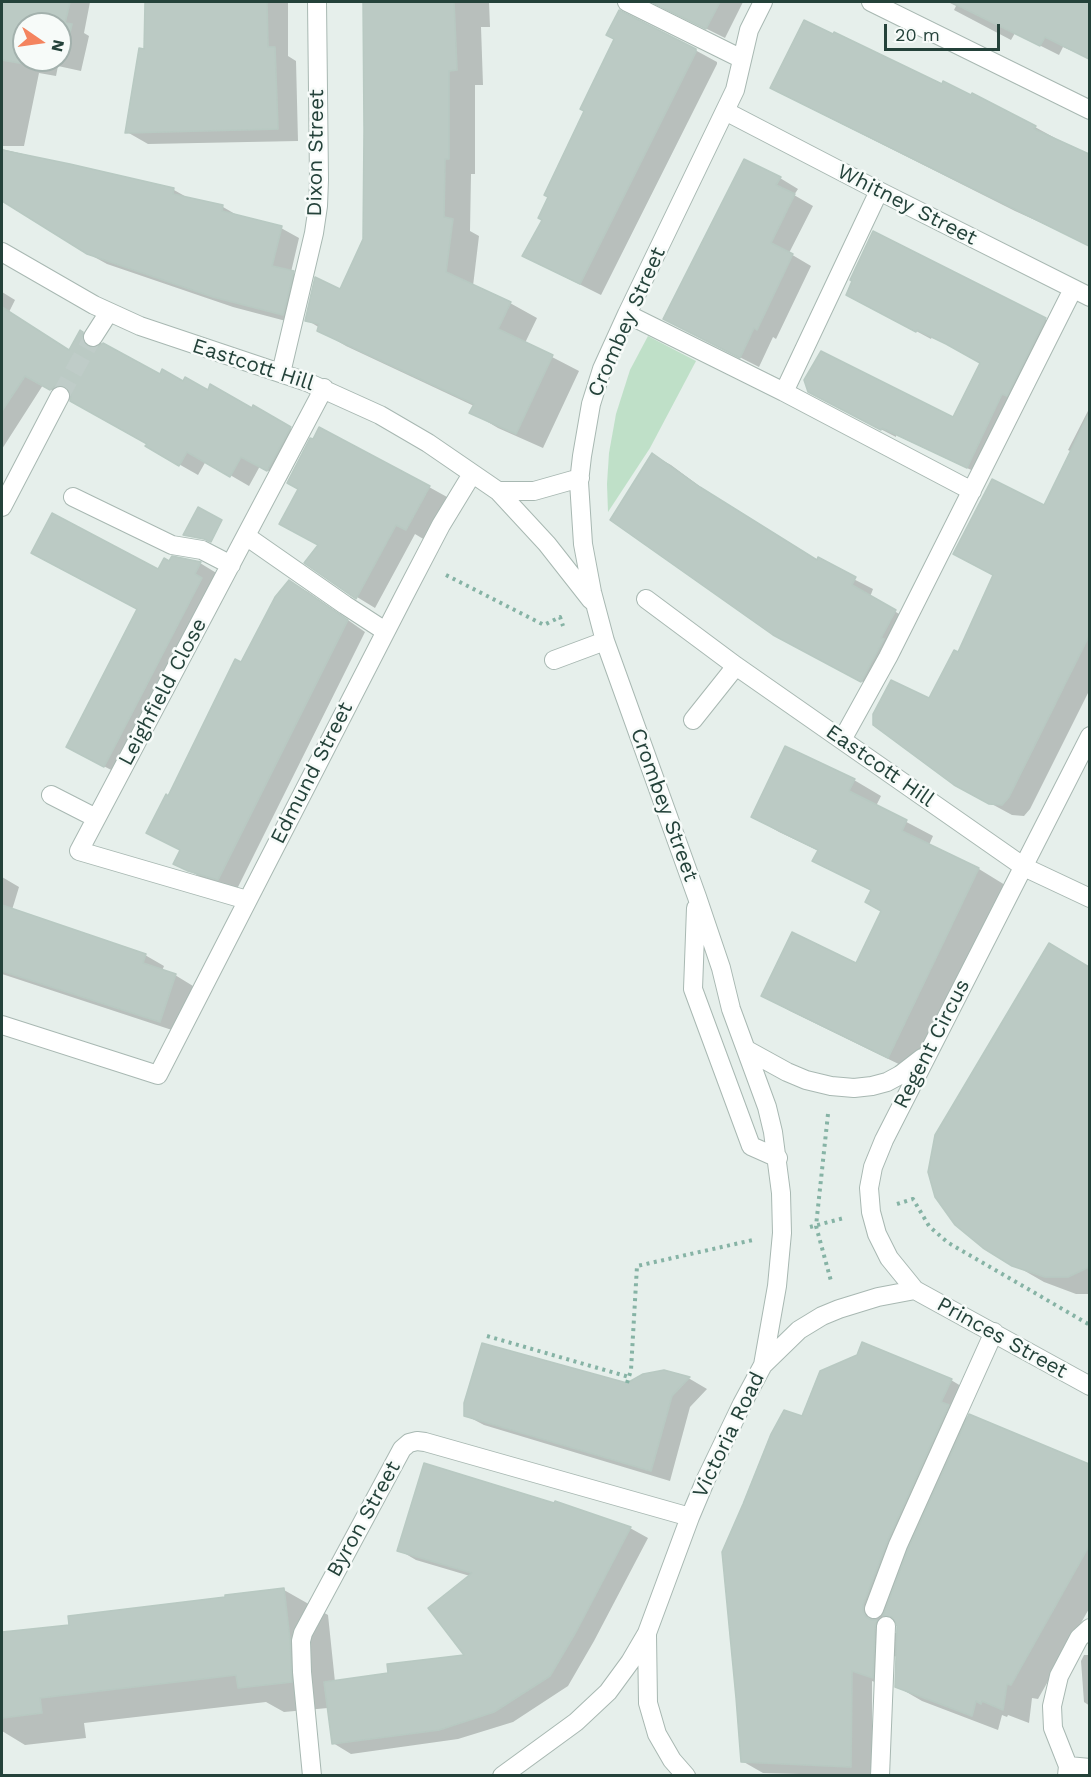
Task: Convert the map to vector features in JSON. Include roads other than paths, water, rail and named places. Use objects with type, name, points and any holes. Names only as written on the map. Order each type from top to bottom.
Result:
[{"type":"street","name":"Dixon Street","points":[[281,373],[314,233],[318,206],[317,2]]},
{"type":"street","points":[[627,2],[742,59]]},
{"type":"street","name":"Crombey Street","points":[[763,2],[749,30],[735,90],[627,314],[595,388],[584,440],[580,478],[583,544],[606,641],[721,968],[731,1009],[767,1107],[778,1158],[782,1233],[777,1286],[763,1365]]},
{"type":"street","points":[[872,2],[1089,110]]},
{"type":"street","name":"Whitney Street","points":[[725,111],[1089,297]]},
{"type":"street","points":[[784,392],[879,191]]},
{"type":"street","name":"Eastcott Hill","points":[[2,252],[85,300],[140,326],[324,388],[380,415],[428,443],[498,491],[548,544],[596,606]]},
{"type":"street","points":[[842,740],[888,657],[1073,289]]},
{"type":"street","points":[[93,337],[109,312]]},
{"type":"street","points":[[627,314],[784,392],[972,491]]},
{"type":"street","name":"Leighfield Close","points":[[247,900],[79,850],[324,388]]},
{"type":"street","points":[[2,507],[60,396]]},
{"type":"street","name":"Edmund Street","points":[[2,1025],[158,1075],[421,563],[472,474]]},
{"type":"street","points":[[498,491],[534,491],[580,478]]},
{"type":"street","points":[[73,497],[172,545],[202,550],[231,565]]},
{"type":"street","points":[[246,536],[386,631]]},
{"type":"street","name":"Eastcott Hill","points":[[646,599],[736,666],[1024,867]]},
{"type":"street","points":[[554,660],[606,641]]},
{"type":"street","points":[[693,720],[736,666]]},
{"type":"street","name":"Regent Circus","points":[[915,1290],[889,1258],[877,1234],[871,1212],[869,1188],[873,1167],[926,1055],[1089,736]]},
{"type":"street","points":[[51,795],[96,818]]},
{"type":"street","points":[[1024,867],[1089,898]]},
{"type":"street","name":"Crombey Street","points":[[697,897],[693,989],[751,1146],[778,1158]]},
{"type":"street","points":[[747,1050],[798,1077],[831,1086],[854,1088],[881,1083],[900,1075],[926,1055]]},
{"type":"street","name":"Victoria Road","points":[[502,1776],[572,1726],[608,1692],[630,1662],[647,1633],[690,1517],[741,1404],[763,1365],[800,1330],[822,1316],[839,1308],[878,1297],[915,1290]]},
{"type":"street","name":"Princes Street","points":[[915,1290],[1089,1386]]},
{"type":"street","points":[[874,1609],[898,1545],[994,1332]]},
{"type":"street","name":"Byron Street","points":[[312,1776],[302,1672],[303,1633],[402,1449],[409,1443],[417,1441],[690,1517]]},
{"type":"street","points":[[880,1776],[886,1626]]},
{"type":"street","points":[[1089,1628],[1079,1638],[1059,1676],[1052,1706],[1053,1728],[1067,1771],[1089,1768]]},
{"type":"street","name":"Victoria Road","points":[[647,1633],[648,1703],[657,1734],[672,1760],[686,1776]]},
{"type":"tunnel","points":[[60,396],[93,337]]}]
